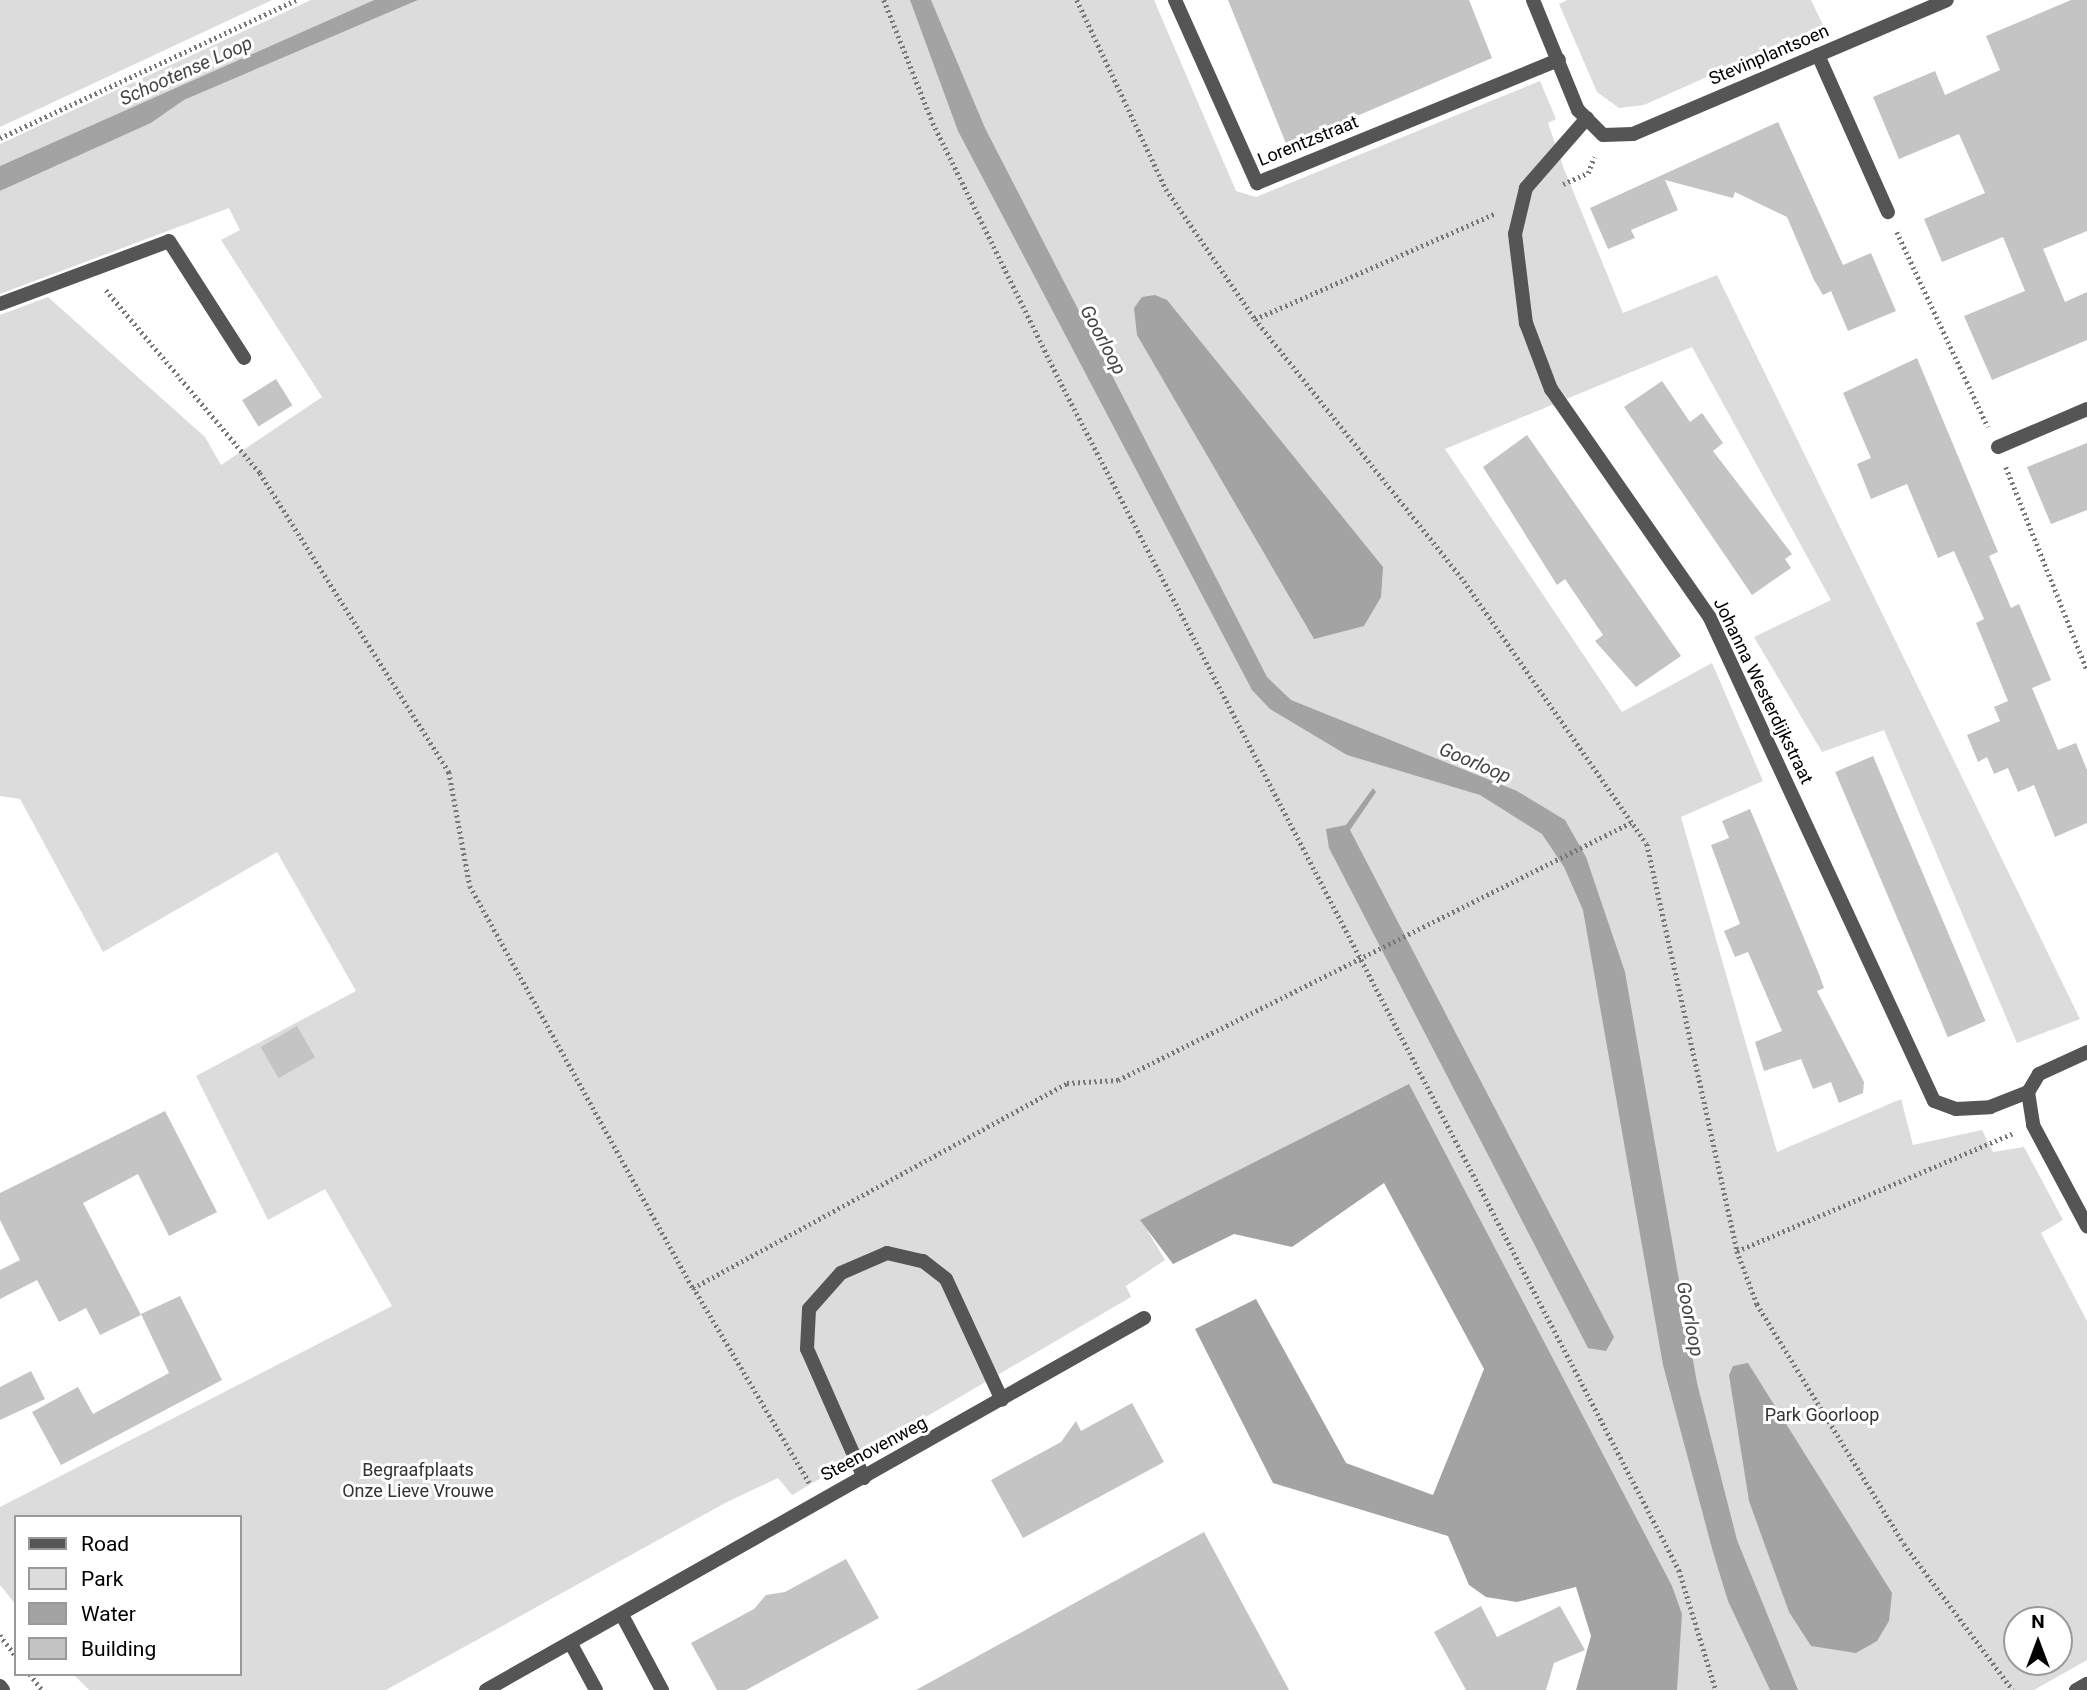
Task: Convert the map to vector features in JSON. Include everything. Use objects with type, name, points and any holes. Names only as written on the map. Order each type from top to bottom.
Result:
[{"type":"street","name":"Lorentzstraat","points":[[1175,0],[1257,183],[1559,60]]},
{"type":"street","points":[[1533,0],[1587,118],[1603,135]]},
{"type":"street","name":"Stevinplantsoen","points":[[1603,135],[1633,134],[1947,0]]},
{"type":"street","points":[[1818,55],[1888,212]]},
{"type":"street","points":[[1520,203],[1546,162],[1587,118]]},
{"type":"street","name":"Johanna Westerdijkstraat","points":[[1520,203],[1518,280],[1551,389],[1710,618],[1934,1101],[1956,1109],[1990,1107],[2028,1092]]},
{"type":"street","points":[[0,304],[169,241],[244,358]]},
{"type":"street","points":[[1998,447],[2087,409]]},
{"type":"street","points":[[2087,1052],[2039,1074],[2028,1092],[2033,1125],[2087,1226]]},
{"type":"street","points":[[864,1478],[807,1349],[809,1309],[841,1273],[887,1254],[923,1261],[946,1279],[1002,1400]]},
{"type":"street","name":"Steenovenweg","points":[[486,1690],[623,1617],[819,1501],[1144,1318]]},
{"type":"street","points":[[623,1617],[662,1690]]},
{"type":"street","points":[[571,1644],[596,1690]]},
{"type":"street","points":[[2076,1690],[2087,1684]]},
{"type":"street","points":[[0,1686],[3,1690]]},
{"type":"path","points":[[0,138],[296,0]]},
{"type":"path","points":[[884,0],[933,123],[1064,389],[1679,1570],[1716,1690]]},
{"type":"path","points":[[1077,0],[1166,189],[1255,319],[1464,581],[1647,844],[1737,1251],[1757,1304],[1890,1521],[2013,1690]]},
{"type":"path","points":[[1255,319],[1588,173],[1603,135]]},
{"type":"path","points":[[89,271],[260,474],[449,772],[470,886],[693,1288],[819,1501]]},
{"type":"path","points":[[693,1288],[1067,1083],[1118,1080],[1362,960],[1632,822]]},
{"type":"path","points":[[1737,1251],[2033,1125]]},
{"type":"path","points":[[0,1635],[14,1653]]},
{"type":"green space","points":[[0,0],[272,0],[0,127]]},
{"type":"green space","points":[[311,0],[374,0],[0,166],[0,144]]},
{"type":"green space","points":[[418,0],[1154,0],[1236,191],[1256,197],[1540,81],[1556,119],[1548,123],[1564,169],[1623,313],[1717,275],[2080,1019],[2017,1043],[1884,730],[1822,752],[1754,637],[1831,600],[1692,347],[1445,449],[1622,712],[1712,663],[1763,781],[1681,817],[1777,1152],[1901,1099],[1913,1145],[1982,1130],[1993,1152],[2024,1147],[2063,1220],[2041,1233],[2087,1321],[2087,1660],[2073,1668],[2073,1606],[2003,1606],[2003,1676],[2059,1676],[2034,1690],[1658,1690],[1381,1098],[1141,1220],[1165,1260],[1126,1286],[1131,1297],[792,1495],[778,1478],[727,1502],[386,1690],[89,1690],[75,1676],[242,1676],[242,1515],[14,1515],[14,1602],[0,1585],[0,1507],[392,1306],[325,1189],[268,1220],[196,1076],[356,991],[277,852],[103,952],[20,799],[0,796],[0,315],[48,297],[205,437],[221,465],[322,397],[221,240],[240,230],[229,208],[0,294],[0,191],[151,123],[184,100]]},
{"type":"green space","points":[[1567,0],[1811,0],[1823,25],[1644,105],[1619,108],[1597,92],[1559,4]]},
{"type":"water","points":[[374,0],[418,0],[184,100],[151,123],[0,191],[0,166]]},
{"type":"water","points":[[910,0],[931,0],[985,128],[1267,677],[1291,700],[1517,791],[1565,820],[1586,857],[1625,972],[1697,1383],[1737,1540],[1798,1690],[1770,1690],[1728,1601],[1713,1552],[1663,1365],[1583,910],[1564,867],[1542,834],[1480,795],[1347,755],[1270,709],[1252,690],[958,131]]},
{"type":"water","points":[[1155,295],[1167,300],[1383,567],[1381,597],[1364,626],[1314,639],[1137,335],[1134,308],[1142,297]]},
{"type":"water","points":[[1373,788],[1376,792],[1350,830],[1614,1337],[1606,1351],[1588,1348],[1329,848],[1326,829],[1346,825]]},
{"type":"water","points":[[1409,1084],[1672,1586],[1682,1614],[1677,1690],[1576,1690],[1591,1636],[1576,1587],[1517,1602],[1486,1597],[1469,1585],[1448,1536],[1273,1483],[1195,1329],[1256,1299],[1346,1463],[1433,1495],[1484,1369],[1384,1183],[1292,1247],[1234,1234],[1173,1264],[1140,1220]]},
{"type":"water","points":[[1748,1363],[1892,1593],[1889,1621],[1877,1641],[1856,1653],[1811,1646],[1789,1612],[1749,1501],[1729,1375],[1733,1366]]},
{"type":"building","points":[[1228,0],[1469,0],[1492,58],[1287,146]]},
{"type":"building","points":[[2071,0],[2087,0],[2087,231],[2043,249],[2065,302],[2087,292],[2087,340],[1992,380],[1964,316],[2025,291],[2003,237],[1942,262],[1924,219],[1985,193],[1959,134],[1899,159],[1873,97],[1935,71],[1945,95],[2000,70],[1986,36]]},
{"type":"building","points":[[1778,122],[1843,265],[1871,253],[1896,311],[1848,331],[1831,291],[1823,295],[1814,280],[1787,217],[1735,192],[1733,198],[1665,180],[1678,210],[1631,230],[1635,238],[1608,249],[1590,208]]},
{"type":"building","points":[[1917,358],[1998,552],[1989,556],[2011,608],[2019,604],[2051,680],[2032,688],[2058,750],[2076,743],[2087,770],[2087,823],[2055,837],[2034,785],[2018,792],[2008,768],[1994,774],[1987,757],[1978,762],[1967,735],[2000,721],[1994,707],[2008,701],[1976,623],[1984,619],[1954,551],[1938,558],[1907,484],[1871,499],[1857,464],[1871,458],[1843,393]]},
{"type":"building","points":[[276,379],[292,405],[259,426],[242,400]]},
{"type":"building","points":[[1662,381],[1690,422],[1702,413],[1723,443],[1713,451],[1792,554],[1785,559],[1791,568],[1752,595],[1624,407]]},
{"type":"building","points":[[1527,435],[1681,656],[1636,687],[1595,641],[1603,635],[1565,579],[1557,585],[1483,467]]},
{"type":"building","points":[[2087,443],[2087,510],[2051,524],[2027,467]]},
{"type":"building","points":[[1873,756],[1986,1021],[1948,1037],[1835,772]]},
{"type":"building","points":[[1750,809],[1819,974],[1824,988],[1817,991],[1864,1082],[1863,1093],[1839,1103],[1831,1082],[1813,1089],[1801,1059],[1764,1071],[1755,1042],[1782,1031],[1748,952],[1735,957],[1724,931],[1740,924],[1711,845],[1729,838],[1722,821]]},
{"type":"building","points":[[297,1026],[315,1057],[279,1078],[261,1047]]},
{"type":"building","points":[[165,1111],[217,1212],[169,1236],[138,1174],[83,1203],[141,1315],[100,1335],[86,1308],[59,1322],[37,1280],[0,1299],[0,1270],[20,1260],[0,1220],[0,1193]]},
{"type":"building","points":[[180,1296],[222,1380],[61,1465],[32,1412],[78,1387],[93,1414],[169,1373],[141,1314]]},
{"type":"building","points":[[31,1371],[45,1399],[0,1420],[0,1387]]},
{"type":"building","points":[[1132,1403],[1164,1462],[1023,1538],[991,1480],[1061,1442],[1076,1421],[1081,1431]]},
{"type":"building","points":[[1204,1532],[1289,1690],[916,1690]]},
{"type":"building","points":[[846,1559],[879,1618],[746,1690],[717,1690],[691,1643],[754,1609],[766,1595],[785,1592]]},
{"type":"building","points":[[1481,1606],[1497,1637],[1560,1606],[1585,1650],[1554,1663],[1546,1690],[1466,1690],[1434,1632]]},
{"type":"water label","name":"Schootense Loop","points":[[186,71]]},
{"type":"water label","name":"Goorloop","points":[[1103,340]]},
{"type":"water label","name":"Goorloop","points":[[1475,763]]},
{"type":"water label","name":"Goorloop","points":[[1690,1319]]},
{"type":"park label","name":"Park Goorloop","points":[[1822,1415]]},
{"type":"park label","name":"Begraafplaats Onze Lieve Vrouwe","points":[[418,1481]]}]
